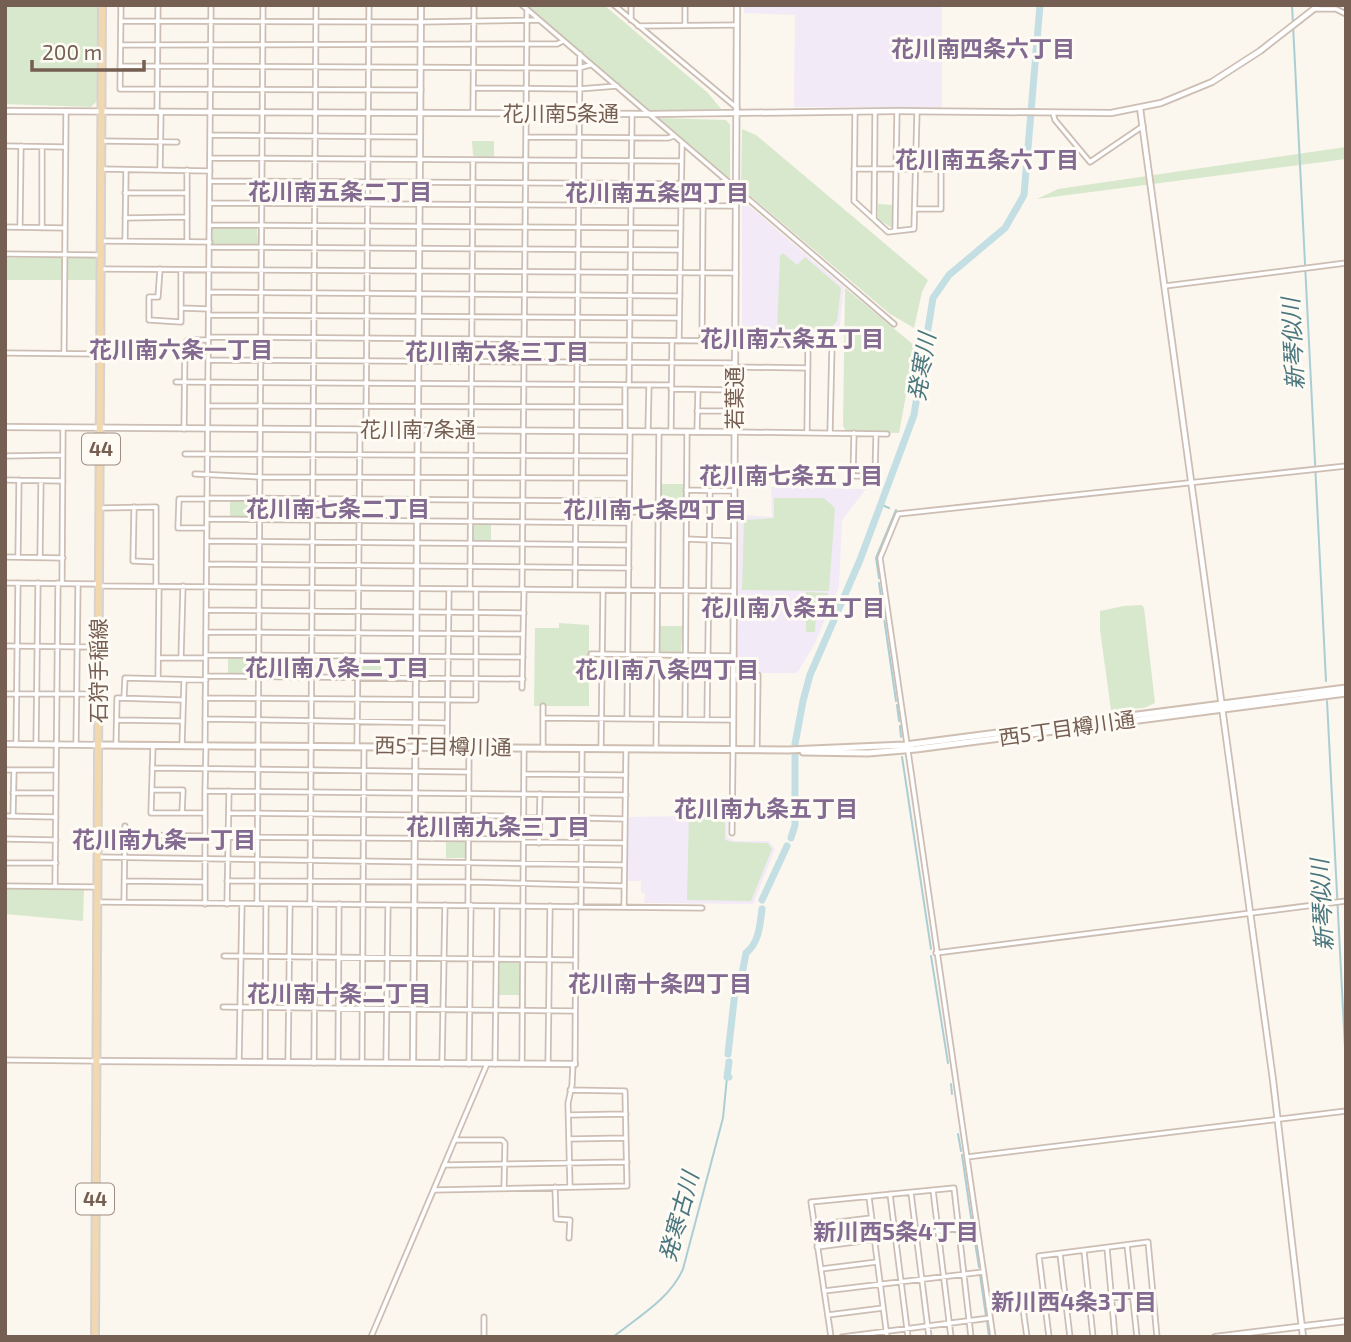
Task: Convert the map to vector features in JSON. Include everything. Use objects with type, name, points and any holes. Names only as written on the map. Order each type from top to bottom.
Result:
[{"type":"main road","name":"石狩手稲線","points":[[95,1337],[102,5]]},
{"type":"main road","name":"西5丁目樽川通","points":[[99,745],[757,749],[868,753],[1346,690]]},
{"type":"street","points":[[121,5],[120,89],[421,90]]},
{"type":"street","points":[[158,5],[160,170]]},
{"type":"street","points":[[205,904],[211,5]]},
{"type":"street","points":[[257,904],[263,5]]},
{"type":"street","points":[[314,1063],[315,957],[313,904],[309,882],[316,5]]},
{"type":"street","points":[[357,747],[359,456],[366,406],[367,362],[369,5]]},
{"type":"street","points":[[413,1063],[421,5]]},
{"type":"street","points":[[473,113],[474,5]]},
{"type":"street","points":[[522,5],[894,324]]},
{"type":"street","points":[[614,5],[737,110]]},
{"type":"street","points":[[631,5],[631,20]]},
{"type":"street","points":[[685,5],[685,25]]},
{"type":"street","name":"若葉通","points":[[733,749],[737,5]]},
{"type":"street","points":[[1143,126],[1090,162],[1055,120],[1053,113],[1111,113],[1181,96],[1212,82],[1260,51],[1316,7],[1336,9],[1346,14]]},
{"type":"street","points":[[522,688],[527,10]]},
{"type":"street","points":[[121,21],[539,20]]},
{"type":"street","points":[[638,26],[737,25]]},
{"type":"street","points":[[121,45],[557,44],[564,41]]},
{"type":"street","points":[[575,590],[580,54]]},
{"type":"street","points":[[120,66],[579,68],[591,64]]},
{"type":"street","points":[[473,88],[579,89],[617,86]]},
{"type":"street","points":[[1140,108],[1250,913],[1303,1337]]},
{"type":"street","name":"花川南5条通","points":[[5,111],[650,114],[737,110],[1053,113]]},
{"type":"street","points":[[64,354],[66,111]]},
{"type":"street","points":[[895,231],[897,111]]},
{"type":"street","points":[[855,112],[854,201],[888,232],[914,229],[916,111]]},
{"type":"street","points":[[873,219],[875,112]]},
{"type":"street","points":[[627,719],[630,456],[625,407],[630,363],[632,114]]},
{"type":"street","points":[[210,135],[420,137]]},
{"type":"street","points":[[526,137],[579,139],[674,136]]},
{"type":"street","points":[[102,141],[177,142]]},
{"type":"street","points":[[679,341],[682,143]]},
{"type":"street","points":[[5,146],[65,147]]},
{"type":"street","points":[[20,227],[21,146]]},
{"type":"street","points":[[42,146],[43,228]]},
{"type":"street","points":[[210,158],[681,161]]},
{"type":"street","points":[[470,589],[473,160]]},
{"type":"street","points":[[102,169],[210,171]]},
{"type":"street","points":[[125,241],[126,169]]},
{"type":"street","points":[[854,169],[939,169],[941,209],[915,209]]},
{"type":"street","points":[[187,170],[187,242]]},
{"type":"street","points":[[210,181],[719,184],[726,180]]},
{"type":"street","points":[[125,193],[187,193]]},
{"type":"street","points":[[210,203],[736,206]]},
{"type":"street","points":[[702,341],[704,206]]},
{"type":"street","points":[[125,218],[187,217]]},
{"type":"street","points":[[210,225],[681,228]]},
{"type":"street","points":[[5,227],[65,228]]},
{"type":"street","points":[[102,241],[187,242],[262,249],[680,250]]},
{"type":"street","points":[[5,254],[101,255]]},
{"type":"street","points":[[1165,286],[1346,263]]},
{"type":"street","points":[[101,269],[736,273]]},
{"type":"street","points":[[160,270],[158,296],[149,297],[149,320],[181,321],[181,270]]},
{"type":"street","points":[[209,292],[680,296]]},
{"type":"street","points":[[181,308],[209,309]]},
{"type":"street","points":[[209,315],[679,318]]},
{"type":"street","points":[[184,429],[185,343],[188,340],[525,339],[832,345],[830,433]]},
{"type":"street","points":[[671,432],[672,341]]},
{"type":"street","points":[[807,433],[808,345]]},
{"type":"street","points":[[5,353],[101,354]]},
{"type":"street","points":[[209,359],[671,363],[808,368]]},
{"type":"street","points":[[176,382],[649,385],[698,390],[735,390]]},
{"type":"street","points":[[648,431],[649,385]]},
{"type":"street","points":[[696,432],[698,390]]},
{"type":"street","points":[[208,406],[625,407]]},
{"type":"street","points":[[697,411],[735,411]]},
{"type":"street","name":"花川南7条通","points":[[5,427],[735,432]]},
{"type":"street","points":[[55,886],[57,647],[62,558],[64,428]]},
{"type":"street","points":[[656,749],[659,431]]},
{"type":"street","points":[[685,719],[687,432]]},
{"type":"street","points":[[735,432],[887,434]]},
{"type":"street","points":[[854,433],[853,475],[875,476],[876,433]]},
{"type":"street","points":[[185,454],[630,456]]},
{"type":"street","points":[[5,456],[63,455]]},
{"type":"street","points":[[993,1337],[880,558],[898,514],[1346,466]]},
{"type":"street","points":[[195,474],[260,477],[629,478]]},
{"type":"street","points":[[5,480],[63,481]]},
{"type":"street","points":[[18,557],[19,480]]},
{"type":"street","points":[[40,557],[41,481]]},
{"type":"street","points":[[686,490],[734,491]]},
{"type":"street","points":[[707,720],[710,491]]},
{"type":"street","points":[[207,528],[178,527],[179,499],[629,501]]},
{"type":"street","points":[[134,507],[133,562],[156,562]]},
{"type":"street","points":[[100,508],[156,507],[158,679]]},
{"type":"street","points":[[629,512],[686,512]]},
{"type":"street","points":[[207,519],[629,523]]},
{"type":"street","points":[[686,539],[734,541]]},
{"type":"street","points":[[207,541],[629,545]]},
{"type":"street","points":[[5,557],[62,558]]},
{"type":"street","points":[[207,564],[629,568]]},
{"type":"street","points":[[5,583],[734,591]]},
{"type":"street","points":[[16,744],[18,583]]},
{"type":"street","points":[[36,744],[38,583]]},
{"type":"street","points":[[76,744],[78,583]]},
{"type":"street","points":[[181,658],[183,586]]},
{"type":"street","points":[[447,747],[449,589]]},
{"type":"street","points":[[205,698],[475,700],[476,589]]},
{"type":"street","points":[[601,749],[603,590]]},
{"type":"street","points":[[207,610],[524,613]]},
{"type":"street","points":[[206,632],[523,634]]},
{"type":"street","points":[[5,646],[99,647]]},
{"type":"street","points":[[591,654],[733,656]]},
{"type":"street","points":[[159,658],[259,655],[523,656]]},
{"type":"street","points":[[733,675],[758,675],[757,749]]},
{"type":"street","points":[[124,698],[125,678],[523,678]]},
{"type":"street","points":[[182,745],[184,680]]},
{"type":"street","points":[[5,694],[99,694]]},
{"type":"street","points":[[116,744],[117,698],[183,700]]},
{"type":"street","points":[[542,706],[543,748]]},
{"type":"street","points":[[542,718],[733,720]]},
{"type":"street","points":[[205,719],[447,723]]},
{"type":"street","points":[[117,720],[183,721]]},
{"type":"street","points":[[5,744],[99,745]]},
{"type":"street","points":[[153,745],[151,813],[205,813]]},
{"type":"street","points":[[362,1063],[364,747]]},
{"type":"street","points":[[469,748],[469,1064]]},
{"type":"street","points":[[522,1064],[524,748]]},
{"type":"street","points":[[570,1187],[569,1115],[574,1065],[576,960],[582,864],[582,749]]},
{"type":"street","points":[[624,907],[626,749]]},
{"type":"street","points":[[732,833],[733,749]]},
{"type":"street","points":[[152,768],[469,772]]},
{"type":"street","points":[[5,770],[56,770]]},
{"type":"street","points":[[13,816],[14,770]]},
{"type":"street","points":[[524,774],[626,775]]},
{"type":"street","points":[[152,790],[183,790],[182,813]]},
{"type":"street","points":[[205,790],[626,795]]},
{"type":"street","points":[[227,904],[229,791]]},
{"type":"street","points":[[13,793],[56,793]]},
{"type":"street","points":[[539,843],[540,794]]},
{"type":"street","points":[[229,814],[507,816],[510,818],[510,839]]},
{"type":"street","points":[[5,816],[56,817]]},
{"type":"street","points":[[524,818],[540,818]]},
{"type":"street","points":[[582,818],[625,819]]},
{"type":"street","points":[[124,902],[125,826]]},
{"type":"street","points":[[125,835],[205,836]]},
{"type":"street","points":[[228,837],[468,838],[539,843],[625,843]]},
{"type":"street","points":[[5,839],[56,840]]},
{"type":"street","points":[[97,858],[624,865]]},
{"type":"street","points":[[5,863],[56,863]]},
{"type":"street","points":[[125,881],[205,882]]},
{"type":"street","points":[[227,881],[624,886]]},
{"type":"street","points":[[5,886],[97,887]]},
{"type":"street","points":[[936,953],[1346,901]]},
{"type":"street","points":[[97,902],[702,908]]},
{"type":"street","points":[[239,1062],[242,904]]},
{"type":"street","points":[[265,1062],[266,904]]},
{"type":"street","points":[[288,1062],[290,904]]},
{"type":"street","points":[[338,1063],[339,904]]},
{"type":"street","points":[[386,1063],[388,905]]},
{"type":"street","points":[[443,1064],[445,905]]},
{"type":"street","points":[[495,1064],[497,906]]},
{"type":"street","points":[[548,1064],[550,906]]},
{"type":"street","points":[[224,956],[576,960]]},
{"type":"street","points":[[223,1007],[575,1011]]},
{"type":"street","points":[[5,1060],[574,1065]]},
{"type":"street","points":[[371,1337],[487,1064]]},
{"type":"street","points":[[434,1190],[627,1186],[625,1091],[570,1090]]},
{"type":"street","points":[[967,1157],[1345,1111]]},
{"type":"street","points":[[569,1115],[626,1114]]},
{"type":"street","points":[[569,1139],[626,1138]]},
{"type":"street","points":[[455,1140],[502,1140],[505,1143],[505,1188]]},
{"type":"street","points":[[444,1165],[627,1162]]},
{"type":"street","points":[[555,1187],[556,1219],[570,1220],[569,1238]]},
{"type":"street","points":[[831,1337],[811,1202],[954,1188],[971,1337]]},
{"type":"street","points":[[933,1190],[951,1337]]},
{"type":"street","points":[[911,1192],[929,1337]]},
{"type":"street","points":[[890,1195],[908,1337]]},
{"type":"street","points":[[869,1197],[886,1334]]},
{"type":"street","points":[[814,1225],[871,1218]]},
{"type":"street","points":[[817,1247],[976,1226]]},
{"type":"street","points":[[1049,1337],[1039,1256],[1148,1242],[1157,1337]]},
{"type":"street","points":[[1127,1245],[1137,1337]]},
{"type":"street","points":[[1107,1248],[1115,1337]]},
{"type":"street","points":[[1084,1251],[1093,1337]]},
{"type":"street","points":[[1060,1254],[1070,1337]]},
{"type":"street","points":[[821,1269],[877,1262]]},
{"type":"street","points":[[824,1291],[983,1272]]},
{"type":"street","points":[[988,1307],[1023,1309],[1153,1293]]},
{"type":"street","points":[[828,1315],[883,1308]]},
{"type":"street","points":[[1023,1309],[1027,1337]]},
{"type":"street","points":[[484,1317],[484,1337]]},
{"type":"street","points":[[842,1337],[886,1334],[990,1318]]},
{"type":"street","points":[[1215,1337],[1346,1321]]},
{"type":"shaded area","points":[[744,5],[942,5],[942,107],[794,107],[795,15],[744,13]]},
{"type":"shaded area","points":[[742,200],[844,287],[840,325],[832,333],[742,333]]},
{"type":"shaded area","points":[[771,487],[866,489],[842,520],[839,587],[814,645],[797,673],[737,673],[739,515],[772,517]]},
{"type":"shaded area","points":[[686,807],[728,809],[727,837],[734,841],[769,841],[775,849],[753,904],[644,903],[645,894],[641,892],[641,881],[628,881],[627,817],[686,816]]},
{"type":"green space","points":[[5,5],[97,5],[97,101],[91,107],[5,104]]},
{"type":"green space","points":[[525,5],[604,5],[708,93],[721,109],[650,111]]},
{"type":"green space","points":[[659,118],[726,120],[730,125],[730,181]]},
{"type":"green space","points":[[742,129],[756,135],[928,280],[922,292],[914,328],[890,314],[741,188]]},
{"type":"green space","points":[[472,141],[494,141],[494,157],[477,158],[473,155]]},
{"type":"green space","points":[[1346,147],[1346,159],[1037,199],[1058,189]]},
{"type":"green space","points":[[878,204],[893,205],[892,228],[878,219]]},
{"type":"green space","points":[[214,228],[257,228],[258,244],[213,245]]},
{"type":"green space","points":[[783,253],[797,265],[805,257],[841,288],[837,321],[829,330],[777,329],[780,256]]},
{"type":"green space","points":[[5,258],[96,258],[96,280],[5,280]]},
{"type":"green space","points":[[845,288],[915,346],[899,433],[846,431],[843,426]]},
{"type":"green space","points":[[661,484],[684,484],[682,510],[661,509]]},
{"type":"green space","points":[[774,498],[824,498],[835,508],[829,591],[742,590],[744,520],[774,518]]},
{"type":"green space","points":[[230,501],[255,501],[256,517],[230,518]]},
{"type":"green space","points":[[336,501],[355,501],[356,517],[335,519]]},
{"type":"green space","points":[[474,524],[491,524],[491,542],[474,542]]},
{"type":"green space","points":[[806,592],[828,593],[826,613],[816,614],[815,632],[806,632]]},
{"type":"green space","points":[[1142,605],[1155,703],[1144,708],[1111,710],[1100,611]]},
{"type":"green space","points":[[559,623],[589,625],[589,706],[534,706],[535,628],[559,628]]},
{"type":"green space","points":[[660,626],[683,626],[681,653],[659,652]]},
{"type":"green space","points":[[228,657],[255,657],[255,676],[228,676]]},
{"type":"green space","points":[[362,657],[381,658],[381,676],[369,678],[362,675]]},
{"type":"green space","points":[[689,810],[720,810],[725,817],[725,840],[768,843],[772,849],[751,901],[687,900]]},
{"type":"green space","points":[[446,841],[465,841],[466,858],[446,858]]},
{"type":"green space","points":[[5,889],[84,889],[83,921],[5,914]]},
{"type":"green space","points":[[500,962],[519,963],[519,995],[499,995]]},
{"type":"waterway","name":"発寒川","points":[[795,744],[810,675],[860,560],[914,415],[933,298],[949,275],[1005,228],[1024,195],[1040,5]]},
{"type":"waterway","name":"新琴似川","points":[[1292,5],[1326,681]]},
{"type":"waterway","points":[[882,505],[889,508]]},
{"type":"waterway","points":[[879,578],[876,558],[896,510]]},
{"type":"waterway","points":[[879,583],[896,701]]},
{"type":"waterway","name":"新琴似川","points":[[1327,701],[1346,1067]]},
{"type":"waterway","points":[[897,705],[899,721]]},
{"type":"waterway","points":[[900,726],[901,737]]},
{"type":"waterway","name":"発寒川","points":[[791,838],[795,825],[795,756]]},
{"type":"waterway","points":[[902,757],[931,949]]},
{"type":"waterway","name":"発寒川","points":[[762,900],[787,846]]},
{"type":"waterway","name":"発寒川","points":[[728,1054],[736,983],[742,974],[746,953],[756,939],[762,909]]},
{"type":"waterway","points":[[931,956],[948,1063]]},
{"type":"waterway","name":"発寒川","points":[[729,1062],[729,1077]]},
{"type":"waterway","name":"発寒古川","points":[[613,1337],[662,1298],[683,1269],[723,1118],[727,1077]]},
{"type":"waterway","points":[[951,1084],[952,1094]]},
{"type":"waterway","points":[[958,1134],[961,1151]]},
{"type":"waterway","points":[[962,1155],[972,1224]]},
{"type":"waterway","points":[[973,1230],[979,1267]]},
{"type":"waterway","points":[[980,1275],[986,1316]]},
{"type":"waterway","points":[[987,1321],[989,1337]]},
{"type":"district","name":"花川南四条六丁目","points":[[983,49]]},
{"type":"district","name":"花川南五条六丁目","points":[[987,160]]},
{"type":"district","name":"花川南五条二丁目","points":[[340,192]]},
{"type":"district","name":"花川南五条四丁目","points":[[657,193]]},
{"type":"district","name":"花川南六条五丁目","points":[[792,339]]},
{"type":"district","name":"花川南六条一丁目","points":[[181,350]]},
{"type":"district","name":"花川南六条三丁目","points":[[497,352]]},
{"type":"district","name":"花川南七条五丁目","points":[[791,476]]},
{"type":"district","name":"花川南七条二丁目","points":[[338,509]]},
{"type":"district","name":"花川南七条四丁目","points":[[655,510]]},
{"type":"district","name":"花川南八条五丁目","points":[[793,608]]},
{"type":"district","name":"花川南八条二丁目","points":[[337,668]]},
{"type":"district","name":"花川南八条四丁目","points":[[667,670]]},
{"type":"district","name":"花川南九条五丁目","points":[[766,809]]},
{"type":"district","name":"花川南九条三丁目","points":[[498,827]]},
{"type":"district","name":"花川南九条一丁目","points":[[164,840]]},
{"type":"district","name":"花川南十条四丁目","points":[[660,984]]},
{"type":"district","name":"花川南十条二丁目","points":[[339,994]]},
{"type":"district","name":"新川西5条4丁目","points":[[896,1232]]},
{"type":"district","name":"新川西4条3丁目","points":[[1074,1302]]}]
